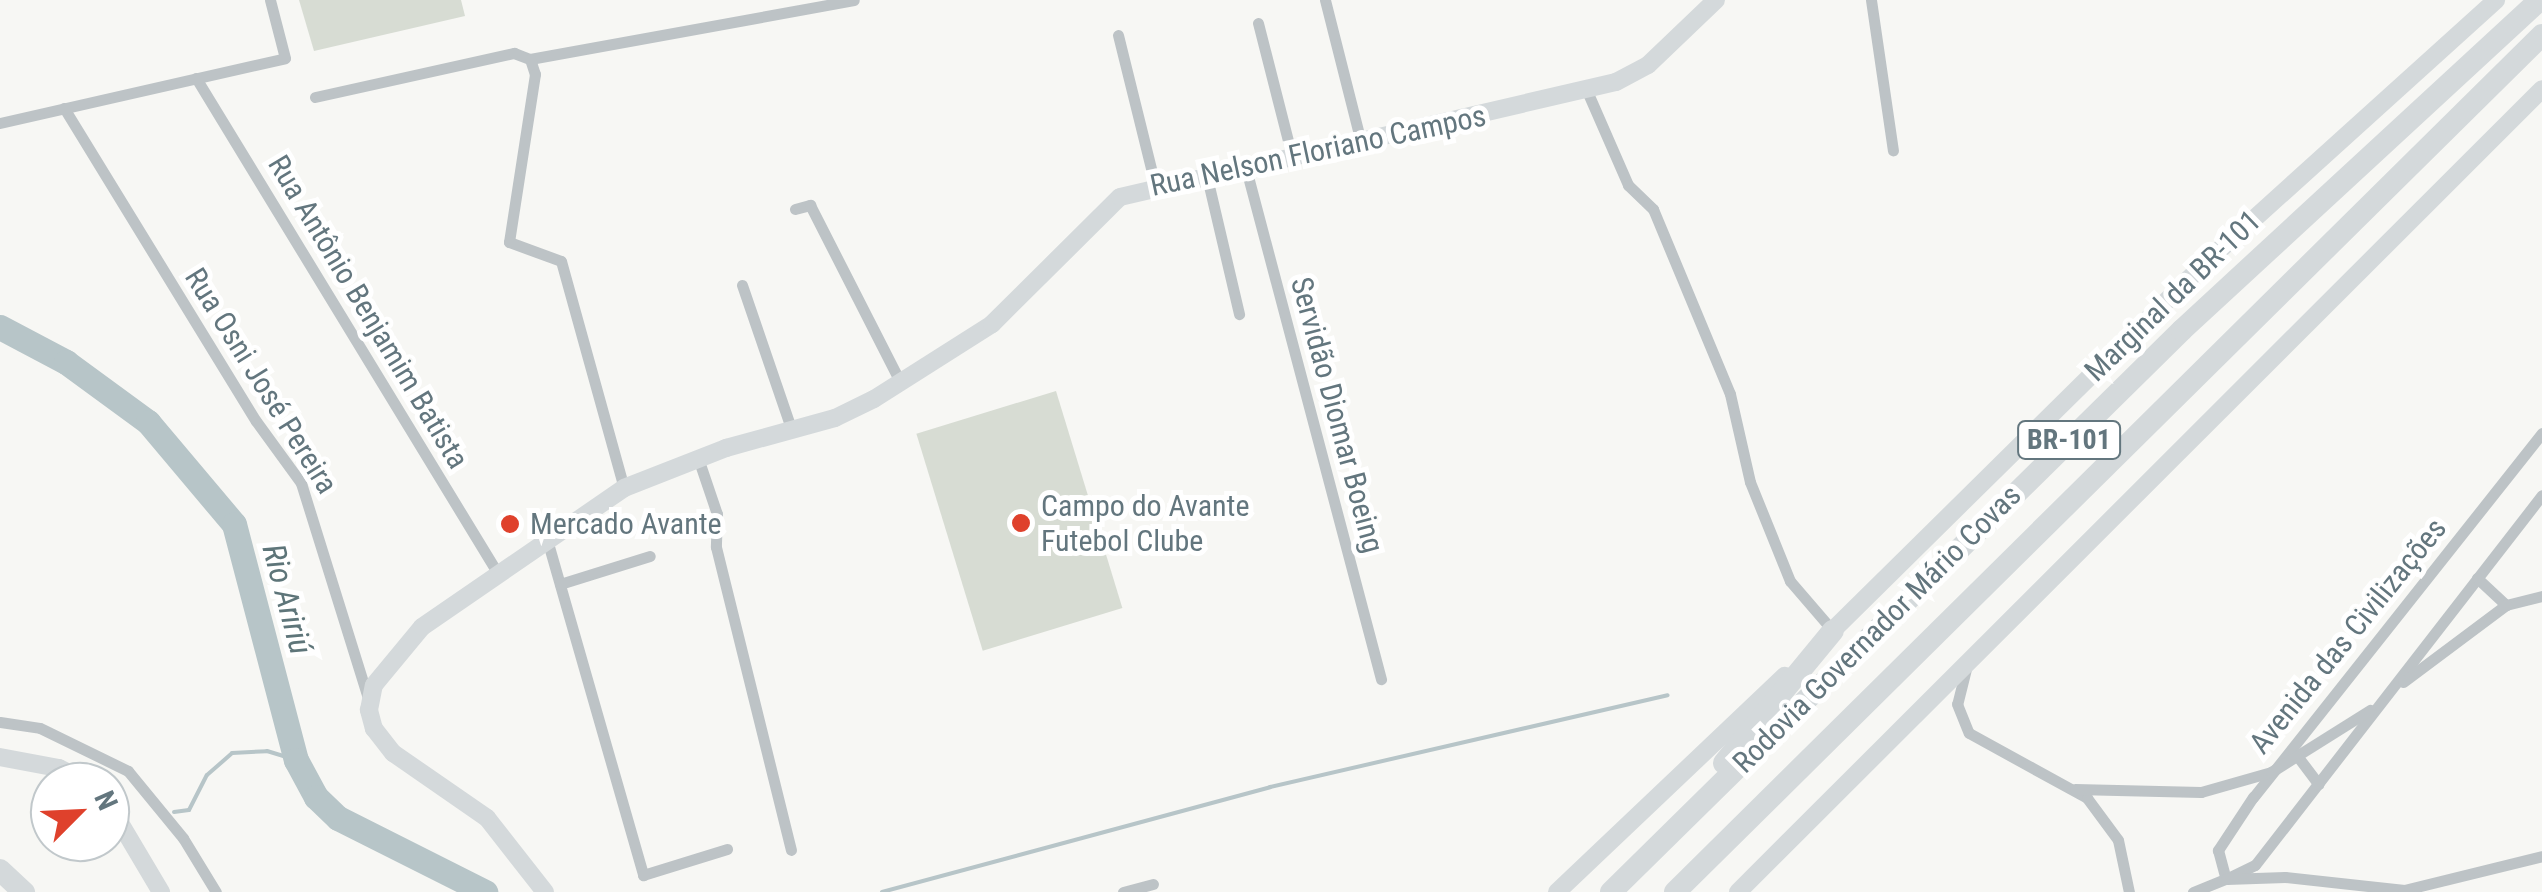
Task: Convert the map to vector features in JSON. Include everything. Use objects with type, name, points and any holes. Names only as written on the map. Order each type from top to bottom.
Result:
[{"type":"highway","name":"Rodovia Governador Mário Covas","points":[[1611,892],[2182,330],[2540,0]]},
{"type":"highway","name":"Rodovia Governador Mário Covas","points":[[1674,892],[2542,35]]},
{"type":"highway","points":[[1640,864],[1832,631]]},
{"type":"highway","points":[[0,870],[24,892]]},
{"type":"main road","name":"Rua Nelson Floriano Campos","points":[[369,701],[406,641],[546,536],[624,488],[698,458],[843,416],[992,324],[1109,203],[1155,185],[1206,173],[1587,91],[1648,65],[1716,0]]},
{"type":"main road","name":"Marginal da BR-101","points":[[1557,892],[1832,631],[2204,265],[2496,0]]},
{"type":"main road","points":[[1738,892],[2542,88]]},
{"type":"main road","points":[[369,701],[384,745],[488,818],[545,892]]},
{"type":"main road","points":[[0,757],[30,765]]},
{"type":"main road","points":[[130,840],[161,892]]},
{"type":"street","points":[[0,124],[285,58],[270,0]]},
{"type":"street","points":[[315,97],[514,53],[530,59],[854,0]]},
{"type":"street","points":[[1325,0],[1361,142]]},
{"type":"street","points":[[1871,0],[1893,150]]},
{"type":"street","points":[[1258,23],[1292,156]]},
{"type":"street","points":[[1118,35],[1155,185]]},
{"type":"street","points":[[530,59],[535,74],[509,242],[561,260],[624,488]]},
{"type":"street","name":"Rua Antônio Benjamim Batista","points":[[196,78],[496,572]]},
{"type":"street","points":[[1587,91],[1628,185],[1653,209],[1730,394],[1750,482],[1790,581],[1832,631]]},
{"type":"street","points":[[2518,112],[2542,104]]},
{"type":"street","name":"Rua Osni José Pereira","points":[[64,108],[256,421],[302,483],[369,701]]},
{"type":"street","name":"Servidão Diomar Boeing","points":[[1245,165],[1381,679]]},
{"type":"street","points":[[1206,173],[1239,314]]},
{"type":"street","points":[[795,209],[810,205],[900,382]]},
{"type":"street","points":[[742,285],[792,431]]},
{"type":"street","name":"Avenida das Civilizações","points":[[2226,880],[2218,850],[2271,772],[2542,433]]},
{"type":"street","points":[[698,458],[717,514],[716,547],[791,850]]},
{"type":"street","points":[[2194,892],[2254,865],[2542,494]]},
{"type":"street","points":[[546,536],[643,875],[727,849]]},
{"type":"street","points":[[560,584],[650,556]]},
{"type":"street","points":[[2477,578],[2506,606]]},
{"type":"street","points":[[2075,789],[2201,792],[2271,772],[2382,700],[2455,637],[2506,606],[2542,596]]},
{"type":"street","points":[[1970,658],[1957,704],[1969,733],[2075,789],[2107,821],[2131,889]]},
{"type":"street","points":[[0,722],[40,728],[128,772],[183,838],[216,892]]},
{"type":"street","points":[[2298,757],[2318,784]]},
{"type":"street","points":[[2107,821],[2116,792]]},
{"type":"street","points":[[2226,880],[2286,877],[2404,890],[2542,856]]},
{"type":"street","points":[[1122,892],[1154,884]]},
{"type":"shaded area","points":[[299,0],[461,0],[465,16],[314,51]]},
{"type":"shaded area","name":"Campo do Avante Futebol Clube","points":[[1056,391],[1122,608],[983,651],[916,434]]},
{"type":"waterway","name":"Rio Aririú","points":[[0,327],[66,362],[148,422],[234,524],[296,760],[316,797],[338,818],[485,892]]},
{"type":"waterway","points":[[882,892],[1270,787],[1668,695]]},
{"type":"waterway","points":[[174,812],[189,810],[207,775],[232,753],[267,751],[296,760]]},
{"type":"place","name":"Campo do Avante Futebol Clube","points":[[1021,523]]},
{"type":"place","name":"Mercado Avante","points":[[510,524]]}]
